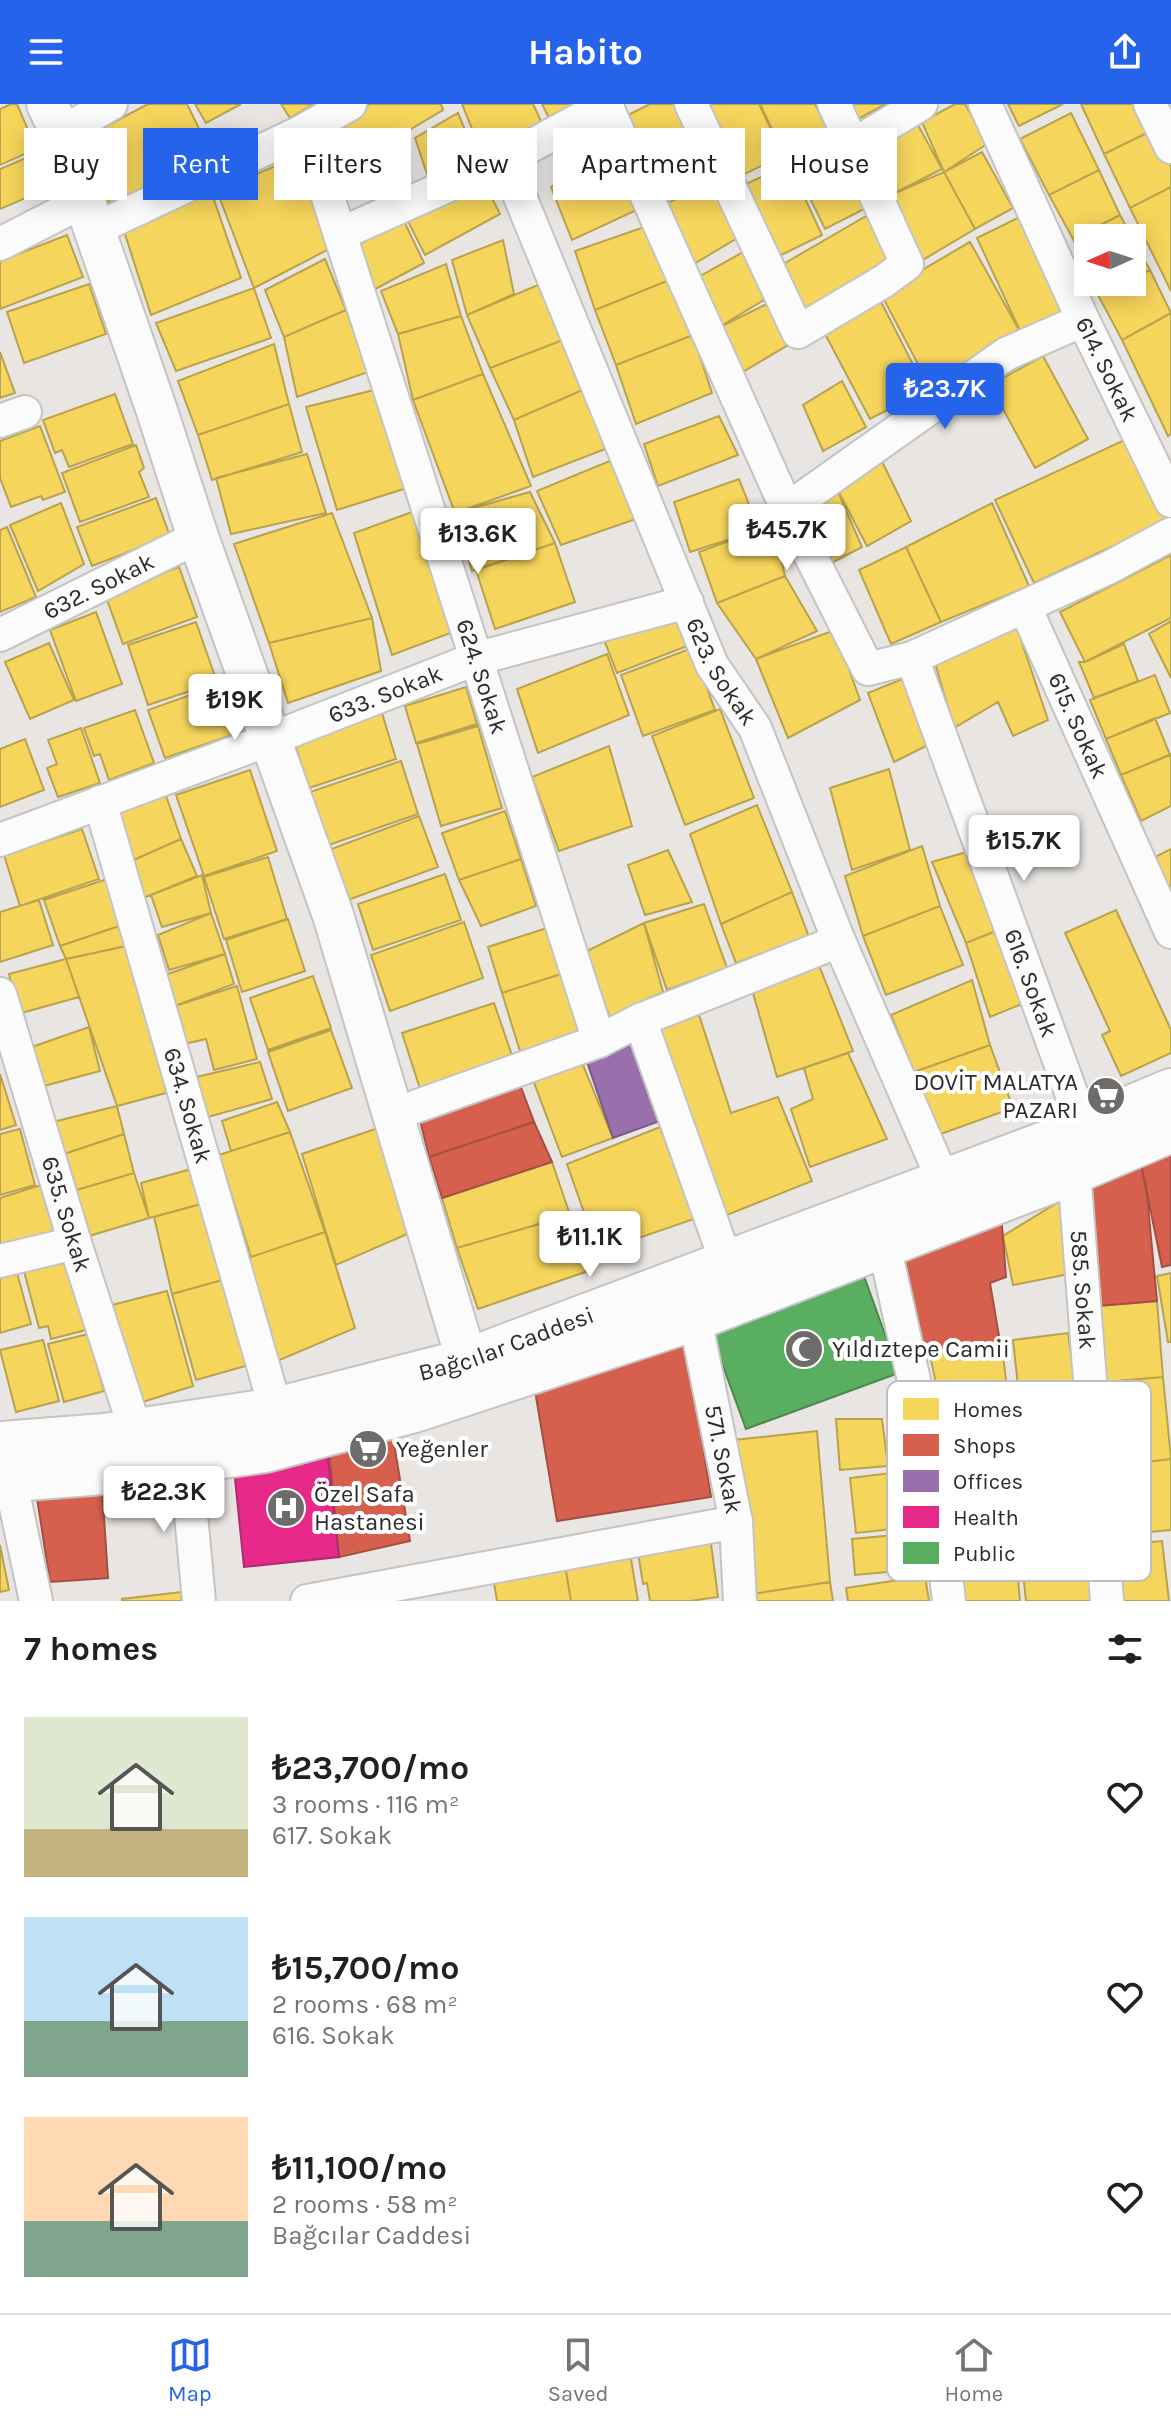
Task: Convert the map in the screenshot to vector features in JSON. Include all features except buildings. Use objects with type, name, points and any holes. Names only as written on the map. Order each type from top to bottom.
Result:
[{"type":"main road","name":"Bağcılar Caddesi","points":[[3,1468],[136,1432],[276,1410],[467,1361],[944,1182],[1171,1091]]},
{"type":"main road","name":"Bağcılar Caddesi","points":[[3,1468],[115,1471],[265,1450],[414,1410],[695,1318],[1074,1172],[1171,1130]]},
{"type":"street","points":[[111,104],[54,118],[90,215],[268,740],[333,915],[467,1361]]},
{"type":"street","points":[[308,128],[350,104]]},
{"type":"street","points":[[537,142],[607,104],[787,509],[868,669],[912,658],[1025,607],[1171,534]]},
{"type":"street","points":[[691,104],[798,332],[907,264],[878,200]]},
{"type":"street","points":[[834,104],[845,128]]},
{"type":"street","points":[[881,128],[921,104]]},
{"type":"street","name":"614. Sokak","points":[[985,104],[1083,320],[1171,501]]},
{"type":"street","points":[[1150,104],[1171,147]]},
{"type":"street","points":[[0,244],[90,215],[274,143]]},
{"type":"street","points":[[340,234],[427,195]]},
{"type":"street","name":"624. Sokak","points":[[329,200],[599,1041]]},
{"type":"street","name":"623. Sokak","points":[[521,200],[712,665],[755,728],[839,941],[944,1182]]},
{"type":"street","points":[[787,509],[1006,354],[1083,320]]},
{"type":"street","name":"632. Sokak","points":[[0,635],[198,537]]},
{"type":"street","name":"633. Sokak","points":[[0,840],[475,659],[687,602]]},
{"type":"street","name":"615. Sokak","points":[[1025,607],[1171,932]]},
{"type":"street","name":"616. Sokak","points":[[912,658],[1084,1128]]},
{"type":"street","name":"634. Sokak","points":[[100,802],[276,1410]]},
{"type":"street","points":[[392,1115],[599,1041],[640,1020],[839,941]]},
{"type":"street","name":"635. Sokak","points":[[0,994],[136,1432]]},
{"type":"street","points":[[640,1020],[727,1264]]},
{"type":"street","name":"585. Sokak","points":[[1074,1172],[1090,1381]]},
{"type":"street","points":[[0,1261],[75,1243]]},
{"type":"street","points":[[884,1245],[914,1381]]},
{"type":"street","name":"571. Sokak","points":[[695,1318],[736,1522],[740,1601]]},
{"type":"street","points":[[186,1461],[199,1601]]},
{"type":"street","points":[[3,1468],[36,1601]]},
{"type":"street","points":[[307,1601],[340,1598],[736,1522]]},
{"type":"street","points":[[947,1581],[949,1601]]},
{"type":"street","name":"585. Sokak","points":[[1105,1581],[1107,1601]]},
{"type":"place","name":"DOVİT MALATYA PAZARI","points":[[1106,1096]]},
{"type":"place","name":"Yıldıztepe Camii","points":[[804,1349]]},
{"type":"place","name":"Yeğenler","points":[[368,1449]]},
{"type":"place","name":"Özel Safa Hastanesi","points":[[286,1508]]}]
